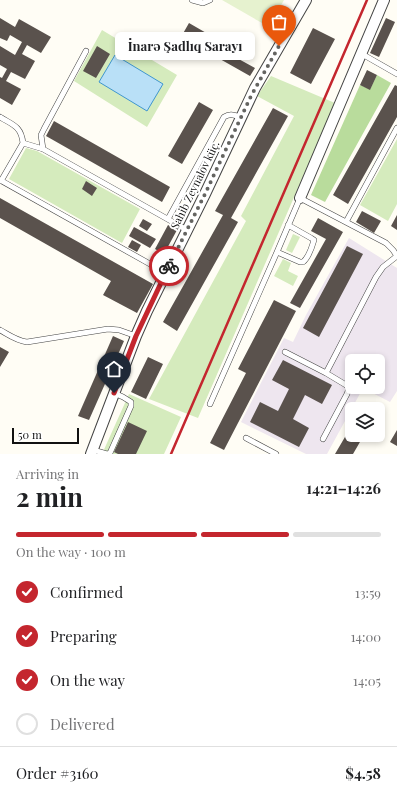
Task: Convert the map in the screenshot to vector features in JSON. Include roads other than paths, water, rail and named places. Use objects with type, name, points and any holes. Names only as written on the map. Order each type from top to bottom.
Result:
[{"type":"street","name":"Sahib Zeynalov küç.","points":[[92,452],[136,336],[265,69],[306,0]]},
{"type":"street","points":[[300,198],[384,0]]},
{"type":"lane","points":[[192,0],[203,3],[210,0]]},
{"type":"lane","points":[[43,149],[42,134],[44,128],[86,51]]},
{"type":"lane","points":[[362,54],[397,74]]},
{"type":"lane","points":[[168,219],[224,117],[231,114],[241,117]]},
{"type":"lane","points":[[0,117],[20,131],[23,143],[0,181],[166,273]]},
{"type":"lane","points":[[346,222],[397,128]]},
{"type":"lane","points":[[23,143],[43,149],[187,230]]},
{"type":"lane","points":[[210,404],[300,198],[386,243],[397,256],[383,267],[376,278],[326,373]]},
{"type":"lane","points":[[277,252],[303,262],[313,244],[314,240],[288,225]]},
{"type":"lane","points":[[0,330],[20,341],[27,342],[108,329],[119,330],[136,336]]},
{"type":"lane","points":[[285,352],[326,373],[349,388],[323,439]]},
{"type":"lane","points":[[92,452],[110,453],[131,406],[131,402],[114,393]]},
{"type":"lane","points":[[246,438],[276,454]]},
{"type":"water","points":[[115,55],[163,84],[147,111],[99,82]]},
{"type":"railway","points":[[171,454],[367,0]]},
{"type":"place","name":"İnarə Şadlıq Sarayı","points":[[279,46]]}]
